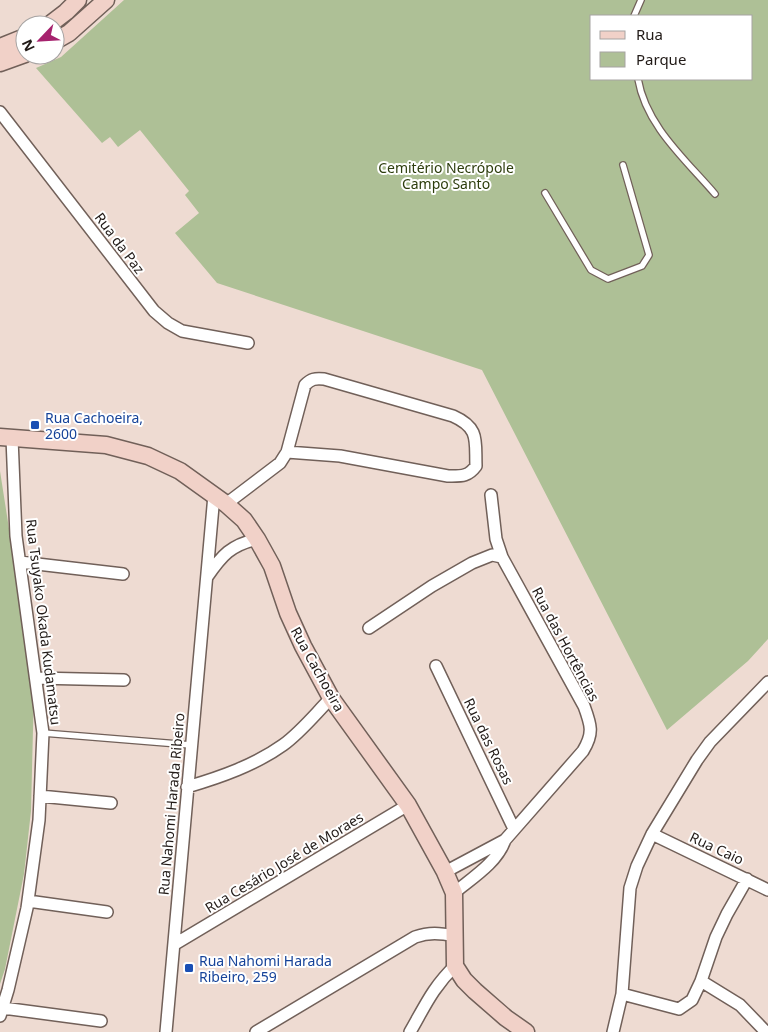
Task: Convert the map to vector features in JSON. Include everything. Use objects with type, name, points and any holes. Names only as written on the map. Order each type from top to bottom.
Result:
[{"type":"main road","points":[[62,15],[78,0]]},
{"type":"main road","points":[[65,35],[106,0]]},
{"type":"main road","points":[[0,47],[15,41]]},
{"type":"main road","points":[[0,63],[15,58]]},
{"type":"main road","name":"Rua Cachoeira","points":[[6,438],[106,445],[148,456],[180,471],[244,520],[272,566],[288,613],[302,646],[331,698],[408,805],[445,872],[454,893],[455,966]]},
{"type":"main road","points":[[455,966],[464,980],[489,1003],[526,1032]]},
{"type":"street","name":"Rua da Paz","points":[[0,112],[154,312],[182,331],[248,343]]},
{"type":"street","points":[[220,500],[280,463],[287,452],[305,385],[315,378],[454,416],[465,421],[472,428],[475,437],[476,466],[471,473],[465,476],[448,476],[340,456],[287,452]]},
{"type":"street","name":"Rua Tsuyako Okada Kudamatsu","points":[[1,1012],[28,901],[38,820],[43,733],[16,536],[6,438]]},
{"type":"street","name":"Rua das Hortências","points":[[454,893],[494,859],[502,849],[505,840],[583,751],[590,739],[590,722],[584,706],[502,556],[496,539],[490,495]]},
{"type":"street","name":"Rua Nahomi Harada Ribeiro","points":[[166,1032],[206,578],[220,500]]},
{"type":"street","points":[[206,578],[226,553],[236,546],[257,539]]},
{"type":"street","points":[[369,628],[432,586],[472,563],[492,555],[502,556]]},
{"type":"street","points":[[20,562],[123,574]]},
{"type":"street","name":"Rua das Rosas","points":[[436,666],[514,829]]},
{"type":"street","points":[[36,678],[124,680]]},
{"type":"street","points":[[613,1032],[622,994],[630,888],[637,866],[652,834],[701,754],[710,742],[768,682]]},
{"type":"street","points":[[187,787],[218,778],[255,762],[285,744],[331,698]]},
{"type":"street","points":[[40,796],[111,803]]},
{"type":"street","name":"Rua Cesário José de Moraes","points":[[175,944],[408,805]]},
{"type":"street","name":"Rua Caio","points":[[652,834],[768,890]]},
{"type":"street","name":"Rua das Hortências","points":[[445,872],[505,840]]},
{"type":"street","points":[[622,994],[679,1009],[692,1000],[701,981],[716,936],[747,879]]},
{"type":"street","points":[[28,901],[108,912]]},
{"type":"street","points":[[256,1032],[415,937],[428,933],[455,936]]},
{"type":"street","points":[[410,1032],[433,990],[440,980],[455,966]]},
{"type":"street","points":[[701,981],[740,1005],[766,1032]]},
{"type":"street","points":[[1,1012],[100,1021]]},
{"type":"lane","points":[[634,15],[641,0]]},
{"type":"lane","points":[[638,80],[645,104],[651,116],[672,146],[715,194]]},
{"type":"lane","points":[[545,193],[591,270],[608,279],[642,266],[649,255],[623,165]]},
{"type":"lane","points":[[43,733],[191,745]]},
{"type":"green space","name":"Cemitério Necrópole Campo Santo","points":[[124,0],[768,0],[768,639],[748,661],[667,730],[482,370],[217,283],[175,233],[199,213],[185,195],[189,191],[140,130],[118,147],[110,137],[102,143],[36,68],[43,65],[65,65],[65,53]]},
{"type":"green space","points":[[0,471],[34,689],[31,811],[24,874],[5,969],[0,984]]},
{"type":"place","name":"Rua Cachoeira, 2600","points":[[35,425]]},
{"type":"place","name":"Rua Nahomi Harada Ribeiro, 259","points":[[189,968]]}]
